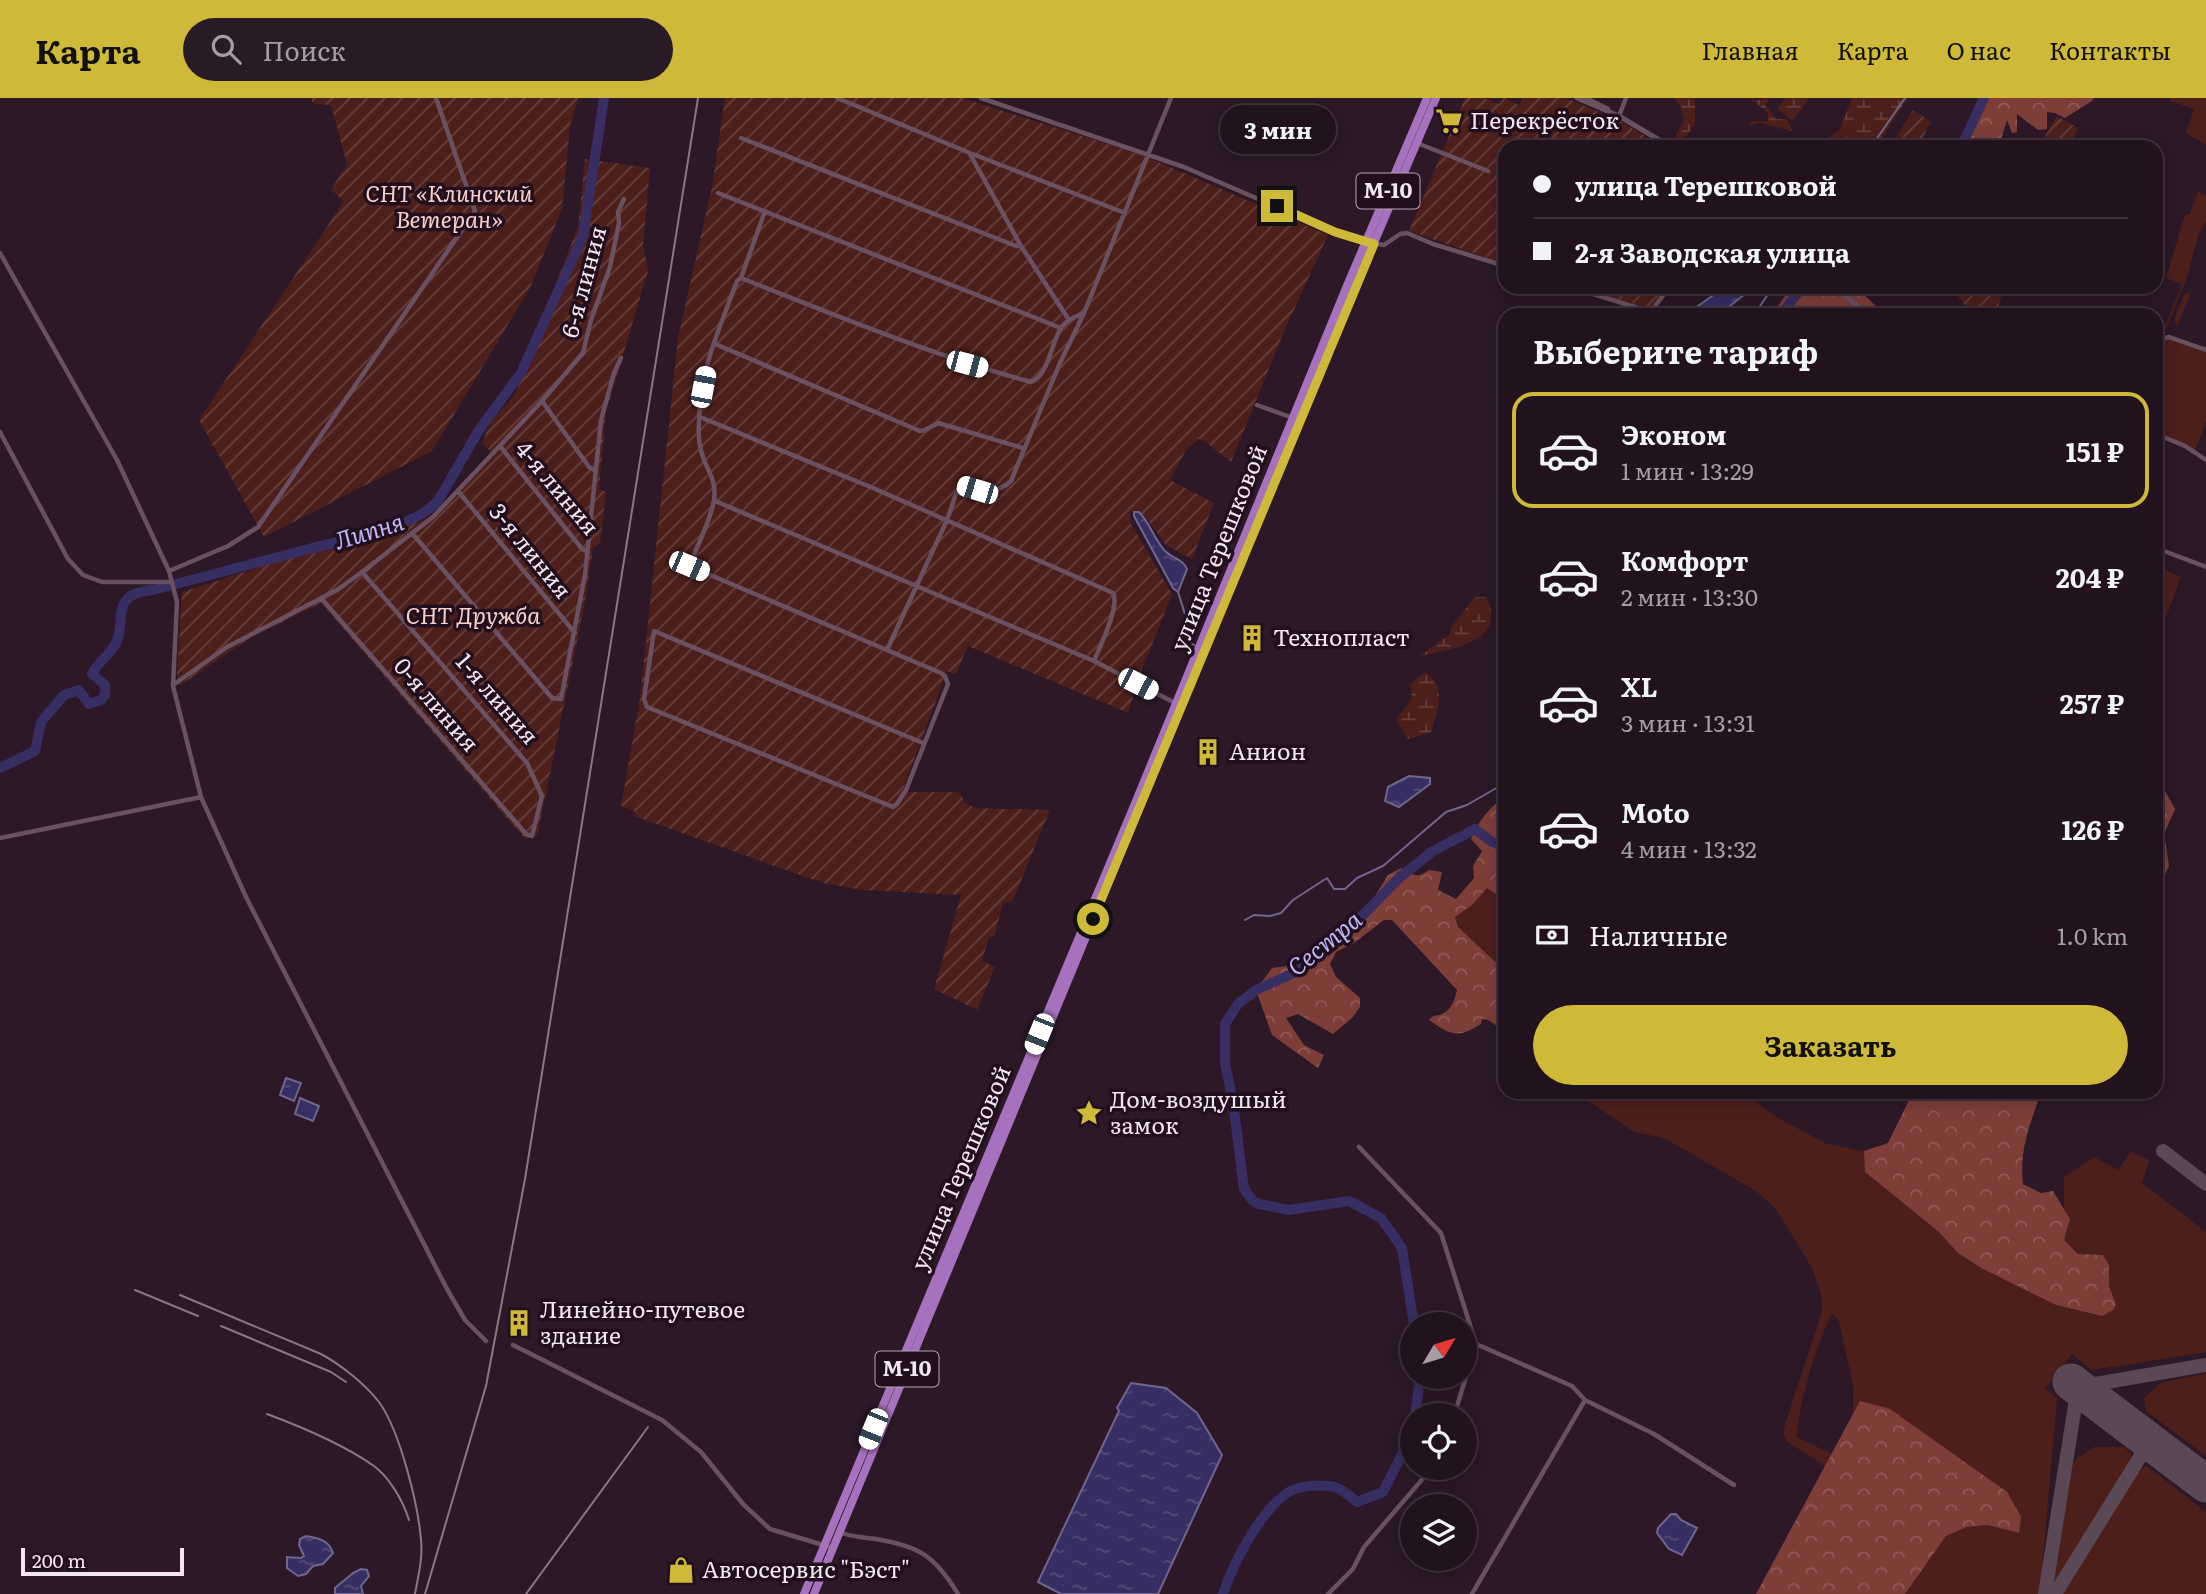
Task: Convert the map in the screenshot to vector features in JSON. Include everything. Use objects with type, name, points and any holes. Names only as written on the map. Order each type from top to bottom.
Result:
[{"type":"highway","name":"улица Терешковой","points":[[835,1531],[1427,98]]},
{"type":"highway","name":"улица Терешковой","points":[[814,1594],[835,1531],[1293,418],[1436,98]]},
{"type":"highway","name":"улица Терешковой","points":[[804,1594],[829,1546]]},
{"type":"street","points":[[169,571],[228,545],[258,527],[475,211],[436,98]]},
{"type":"street","points":[[837,98],[1125,213]]},
{"type":"street","points":[[981,98],[1185,167],[1369,243],[1384,245],[1400,234],[1407,233],[1498,265]]},
{"type":"street","points":[[887,650],[947,520],[957,491],[963,486],[984,492],[1005,486],[1011,481],[1023,448],[1084,313],[1171,98]]},
{"type":"street","points":[[1577,98],[1611,112]]},
{"type":"street","points":[[1586,98],[1659,140]]},
{"type":"street","points":[[1619,116],[1626,98]]},
{"type":"street","points":[[741,138],[1021,246]]},
{"type":"street","points":[[1418,143],[1488,172]]},
{"type":"street","points":[[970,153],[1021,246],[1069,320]]},
{"type":"street","points":[[718,193],[1061,328]]},
{"type":"street","name":"6-я линия","points":[[173,686],[243,637],[321,598],[362,572],[433,517],[542,401],[583,353],[610,267],[619,223],[618,212],[624,199]]},
{"type":"street","points":[[689,566],[715,501],[714,482],[702,457],[699,442],[706,372],[737,281],[741,278],[765,211]]},
{"type":"street","points":[[0,253],[117,460],[169,571],[177,602],[173,686],[201,797],[246,897],[311,1028],[447,1289],[466,1320],[486,1341]]},
{"type":"street","points":[[741,278],[967,364],[1031,382],[1040,376],[1061,328],[1069,320],[1084,313]]},
{"type":"street","points":[[1593,294],[1638,308]]},
{"type":"street","points":[[1843,294],[1860,308]]},
{"type":"street","points":[[2163,338],[2169,337],[2206,350]]},
{"type":"street","points":[[715,344],[920,431],[938,423],[1023,448]]},
{"type":"street","points":[[412,533],[552,698],[557,700],[562,696],[588,552],[602,414],[621,358]]},
{"type":"street","points":[[542,401],[589,467],[596,471]]},
{"type":"street","points":[[1258,405],[1293,418]]},
{"type":"street","points":[[700,417],[1113,593],[1116,598],[1114,609],[1094,661]]},
{"type":"street","points":[[0,432],[48,524],[74,567],[91,579],[102,582],[173,582]]},
{"type":"street","points":[[2163,437],[2185,446],[2206,460]]},
{"type":"street","name":"4-я линия","points":[[500,446],[582,549],[588,552]]},
{"type":"street","name":"3-я линия","points":[[458,491],[575,632]]},
{"type":"street","points":[[715,501],[794,537],[1094,661],[1176,704]]},
{"type":"street","points":[[2163,551],[2206,567]]},
{"type":"street","points":[[674,569],[679,564],[689,566],[941,673],[948,684],[906,790],[892,807],[648,708],[644,699],[654,631],[923,743]]},
{"type":"street","name":"1-я линия","points":[[362,572],[517,748],[527,763],[541,792],[534,832],[532,835],[526,834]]},
{"type":"street","name":"0-я линия","points":[[321,598],[526,834]]},
{"type":"street","points":[[0,838],[201,797]]},
{"type":"street","points":[[1359,1147],[1441,1233],[1466,1312]]},
{"type":"street","points":[[1477,1344],[1572,1386],[1585,1401],[1654,1434],[1734,1485]]},
{"type":"street","points":[[513,1345],[662,1420],[701,1452],[743,1504],[770,1529],[829,1546]]},
{"type":"street","points":[[1472,1594],[1585,1401]]},
{"type":"street","points":[[1328,1594],[1353,1569],[1364,1547],[1422,1480]]},
{"type":"street","points":[[835,1531],[854,1538],[913,1547],[946,1574],[958,1594]]},
{"type":"green space","name":"СНТ «Клинский Ветеран»","points":[[311,98],[578,98],[570,126],[562,209],[530,288],[432,451],[264,537],[199,420],[344,201],[331,190],[347,164],[331,105],[313,104]]},
{"type":"green space","points":[[725,98],[962,98],[1142,155],[1328,235],[1283,334],[1231,462],[1198,439],[1186,450],[1170,480],[1214,503],[1192,559],[1166,545],[1145,516],[1137,510],[1130,512],[1130,522],[1172,594],[1128,713],[968,646],[956,674],[947,671],[902,792],[956,792],[961,794],[964,802],[974,808],[1050,810],[1013,900],[1003,904],[994,937],[989,937],[982,961],[995,967],[977,1010],[934,989],[961,895],[863,890],[823,883],[634,816],[635,811],[621,806],[640,698],[678,338],[712,187]]},
{"type":"green space","points":[[1465,98],[1484,98],[1499,104],[1504,98],[1519,105],[1523,98],[1566,98],[1620,121],[1651,140],[1498,140],[1498,262],[1409,231]]},
{"type":"green space","points":[[1674,98],[1695,98],[1695,125],[1684,139],[1674,139],[1684,120],[1680,106]]},
{"type":"green space","points":[[1750,98],[1767,98],[1769,102],[1765,104],[1776,119],[1787,119],[1792,131],[1759,123],[1751,126],[1750,121],[1768,121],[1768,113]]},
{"type":"green space","points":[[1786,98],[1809,98],[1793,121],[1777,108]]},
{"type":"green space","points":[[1852,98],[1908,98],[1881,140],[1828,140],[1840,129]]},
{"type":"green space","points":[[1986,98],[2094,98],[2065,118],[2047,112],[2047,129],[2038,130],[2017,114],[2017,132],[2012,133],[2007,120],[2001,140],[1967,140]]},
{"type":"green space","points":[[2171,98],[2206,98],[2206,145],[2186,133],[2194,109],[2170,101]]},
{"type":"green space","points":[[1913,110],[1931,122],[1921,140],[1894,140]]},
{"type":"green space","points":[[2057,116],[2078,128],[2073,140],[2043,140]]},
{"type":"green space","name":"СНТ Дружба","points":[[585,159],[650,168],[643,244],[648,271],[606,412],[599,489],[606,492],[600,544],[593,548],[584,607],[538,832],[535,837],[525,839],[321,603],[250,638],[179,686],[177,674],[182,592],[275,562],[419,522],[430,516],[453,495],[491,452],[482,443],[490,423],[513,397],[540,341],[556,283],[578,227]]},
{"type":"green space","points":[[2198,192],[2206,195],[2206,221],[2199,233],[2187,277],[2164,329],[2163,323],[2166,324],[2182,284],[2166,278],[2185,215],[2189,215]]},
{"type":"green space","points":[[2191,293],[2177,326],[2174,321],[2184,295]]},
{"type":"green space","points":[[1601,294],[1661,294],[1652,308]]},
{"type":"green space","points":[[1786,294],[1863,294],[1878,308],[1777,308]]},
{"type":"green space","points":[[1956,294],[2002,294],[1998,308],[1967,308]]},
{"type":"green space","points":[[2169,338],[2206,351],[2206,421],[2194,453],[2163,437],[2163,339]]},
{"type":"green space","points":[[2163,569],[2181,577],[2163,625]]},
{"type":"green space","points":[[1475,597],[1486,597],[1491,612],[1490,624],[1484,633],[1460,646],[1420,656],[1449,635],[1452,626]]},
{"type":"green space","points":[[1425,672],[1432,678],[1439,692],[1436,716],[1431,732],[1408,739],[1396,720],[1412,698],[1410,685]]},
{"type":"green space","points":[[2163,791],[2175,809],[2164,834],[2169,866],[2163,878]]},
{"type":"green space","points":[[1498,803],[1498,896],[1487,888],[1472,905],[1455,917],[1458,927],[1498,964],[1498,1026],[1482,1019],[1481,1024],[1473,1029],[1454,1033],[1429,1020],[1450,1008],[1457,990],[1392,920],[1384,920],[1354,943],[1336,952],[1330,964],[1336,977],[1360,998],[1360,1007],[1352,1018],[1333,1034],[1298,1014],[1286,1018],[1304,1045],[1324,1055],[1318,1068],[1272,1035],[1256,990],[1272,968],[1288,966],[1299,971],[1364,914],[1388,875],[1401,868],[1415,875],[1429,870],[1442,872],[1438,890],[1456,899],[1474,878],[1473,866],[1482,851],[1471,839],[1489,810]]},
{"type":"green space","points":[[1487,888],[1498,896],[1498,964],[1458,927],[1455,916],[1472,905]]},
{"type":"green space","points":[[1585,1099],[1752,1099],[1780,1119],[1827,1144],[1864,1151],[1865,1172],[1939,1232],[1958,1253],[1983,1269],[2056,1305],[2102,1316],[2116,1305],[2109,1286],[2109,1265],[2103,1255],[2078,1254],[2064,1240],[2070,1219],[2064,1208],[2064,1177],[2094,1157],[2118,1170],[2131,1152],[2149,1160],[2142,1183],[2206,1232],[2206,1352],[2092,1370],[2072,1354],[2045,1389],[2057,1398],[2040,1594],[1905,1594],[1946,1536],[1967,1527],[1988,1525],[2019,1533],[1861,1401],[1853,1415],[1853,1386],[1839,1321],[1832,1313],[1809,1373],[1797,1437],[1832,1454],[1825,1466],[1786,1441],[1783,1431],[1822,1311],[1821,1293],[1812,1268],[1776,1209],[1756,1191],[1664,1138],[1634,1132]]},
{"type":"green space","points":[[1910,1099],[2039,1099],[2024,1148],[2023,1184],[2041,1193],[2053,1191],[2070,1219],[2064,1240],[2078,1254],[2103,1255],[2109,1265],[2109,1286],[2116,1305],[2113,1310],[2102,1316],[2056,1305],[1983,1269],[1958,1253],[1939,1232],[1865,1172],[1864,1151],[1888,1143]]},
{"type":"green space","points":[[2206,1374],[2206,1456],[2146,1411],[2144,1398],[2162,1382]]},
{"type":"green space","points":[[1860,1401],[1890,1409],[2007,1492],[2021,1517],[2019,1533],[1988,1525],[1967,1527],[1946,1536],[1905,1594],[1756,1594]]},
{"type":"green space","points":[[2094,1447],[2125,1447],[2131,1454],[2131,1460],[2058,1580],[2054,1582],[2073,1464],[2077,1458]]},
{"type":"green space","points":[[2147,1466],[2206,1512],[2206,1594],[2061,1594],[2137,1471]]},
{"type":"water","points":[[1715,294],[1745,294],[1727,308],[1695,308]]},
{"type":"water","points":[[1134,512],[1143,516],[1165,551],[1187,569],[1178,592],[1173,588]]},
{"type":"water","points":[[1409,776],[1430,778],[1430,784],[1399,807],[1385,801],[1388,787]]},
{"type":"water","points":[[286,1078],[301,1083],[294,1101],[280,1095]]},
{"type":"water","points":[[300,1098],[319,1106],[313,1121],[295,1114]]},
{"type":"water","points":[[1131,1383],[1166,1388],[1197,1413],[1222,1455],[1158,1594],[1061,1594],[1038,1582]]},
{"type":"water","points":[[1671,1514],[1676,1514],[1681,1520],[1697,1528],[1682,1555],[1669,1549],[1657,1533],[1658,1528]]},
{"type":"water","points":[[306,1536],[326,1542],[333,1553],[323,1564],[313,1566],[306,1574],[298,1576],[287,1568],[287,1557],[304,1556],[299,1545],[300,1539]]},
{"type":"water","points":[[361,1569],[367,1570],[369,1576],[361,1586],[363,1594],[335,1594],[335,1588]]},
{"type":"waterway","name":"Липня","points":[[0,768],[35,751],[41,722],[64,695],[79,690],[89,704],[101,700],[105,695],[105,685],[92,674],[118,639],[121,612],[129,597],[378,532],[412,519],[438,501],[479,430],[521,373],[583,236],[604,98]]},
{"type":"waterway","points":[[1876,140],[1905,98]]},
{"type":"waterway","name":"Сестра","points":[[1964,140],[1984,98]]},
{"type":"waterway","points":[[1759,308],[1768,294]]},
{"type":"waterway","name":"Сестра","points":[[1786,308],[1797,294]]},
{"type":"waterway","points":[[1178,592],[1188,624],[1189,642],[1194,645]]},
{"type":"waterway","points":[[1245,920],[1254,915],[1270,916],[1281,913],[1293,900],[1327,878],[1334,889],[1345,889],[1357,878],[1383,866],[1446,812],[1467,805],[1498,787]]},
{"type":"waterway","name":"Сестра","points":[[1412,1312],[1402,1248],[1381,1218],[1349,1201],[1289,1210],[1259,1204],[1253,1201],[1244,1189],[1225,1063],[1225,1024],[1238,1004],[1256,990],[1298,971],[1364,914],[1399,878],[1433,851],[1475,829],[1498,844]]},
{"type":"waterway","name":"Сестра","points":[[1417,1403],[1418,1390]]},
{"type":"waterway","name":"Сестра","points":[[1223,1594],[1249,1539],[1267,1512],[1287,1493],[1303,1487],[1329,1486],[1341,1489],[1357,1502],[1383,1492],[1400,1459]]},
{"type":"taxiway","points":[[2163,1151],[2206,1184]]},
{"type":"taxiway","points":[[2045,1594],[2078,1387],[2206,1365]]},
{"type":"taxiway","points":[[2055,1594],[2150,1441]]},
{"type":"runway","points":[[2071,1382],[2206,1484]]},
{"type":"railway","points":[[425,1594],[486,1386],[525,1179],[698,98]]},
{"type":"railway","points":[[135,1290],[198,1316]]},
{"type":"railway","points":[[180,1295],[321,1354],[352,1375],[379,1402],[401,1449],[416,1507],[421,1547],[415,1594]]},
{"type":"railway","points":[[221,1326],[331,1372],[346,1382]]},
{"type":"railway","points":[[267,1414],[322,1437],[374,1466],[395,1490],[409,1520]]},
{"type":"railway","points":[[526,1594],[648,1427]]},
{"type":"place","name":"Перекрёсток","points":[[1449,121]]},
{"type":"place","name":"Технопласт","points":[[1252,638]]},
{"type":"place","name":"Анион","points":[[1208,752]]},
{"type":"place","name":"Дом-воздушый замок","points":[[1089,1113]]},
{"type":"place","name":"Линейно-путевое здание","points":[[519,1323]]},
{"type":"place","name":"Автосервис \"Бэст\"","points":[[681,1570]]},
{"type":"route","points":[[1093,919],[1374,244],[1335,232],[1277,206]]}]
